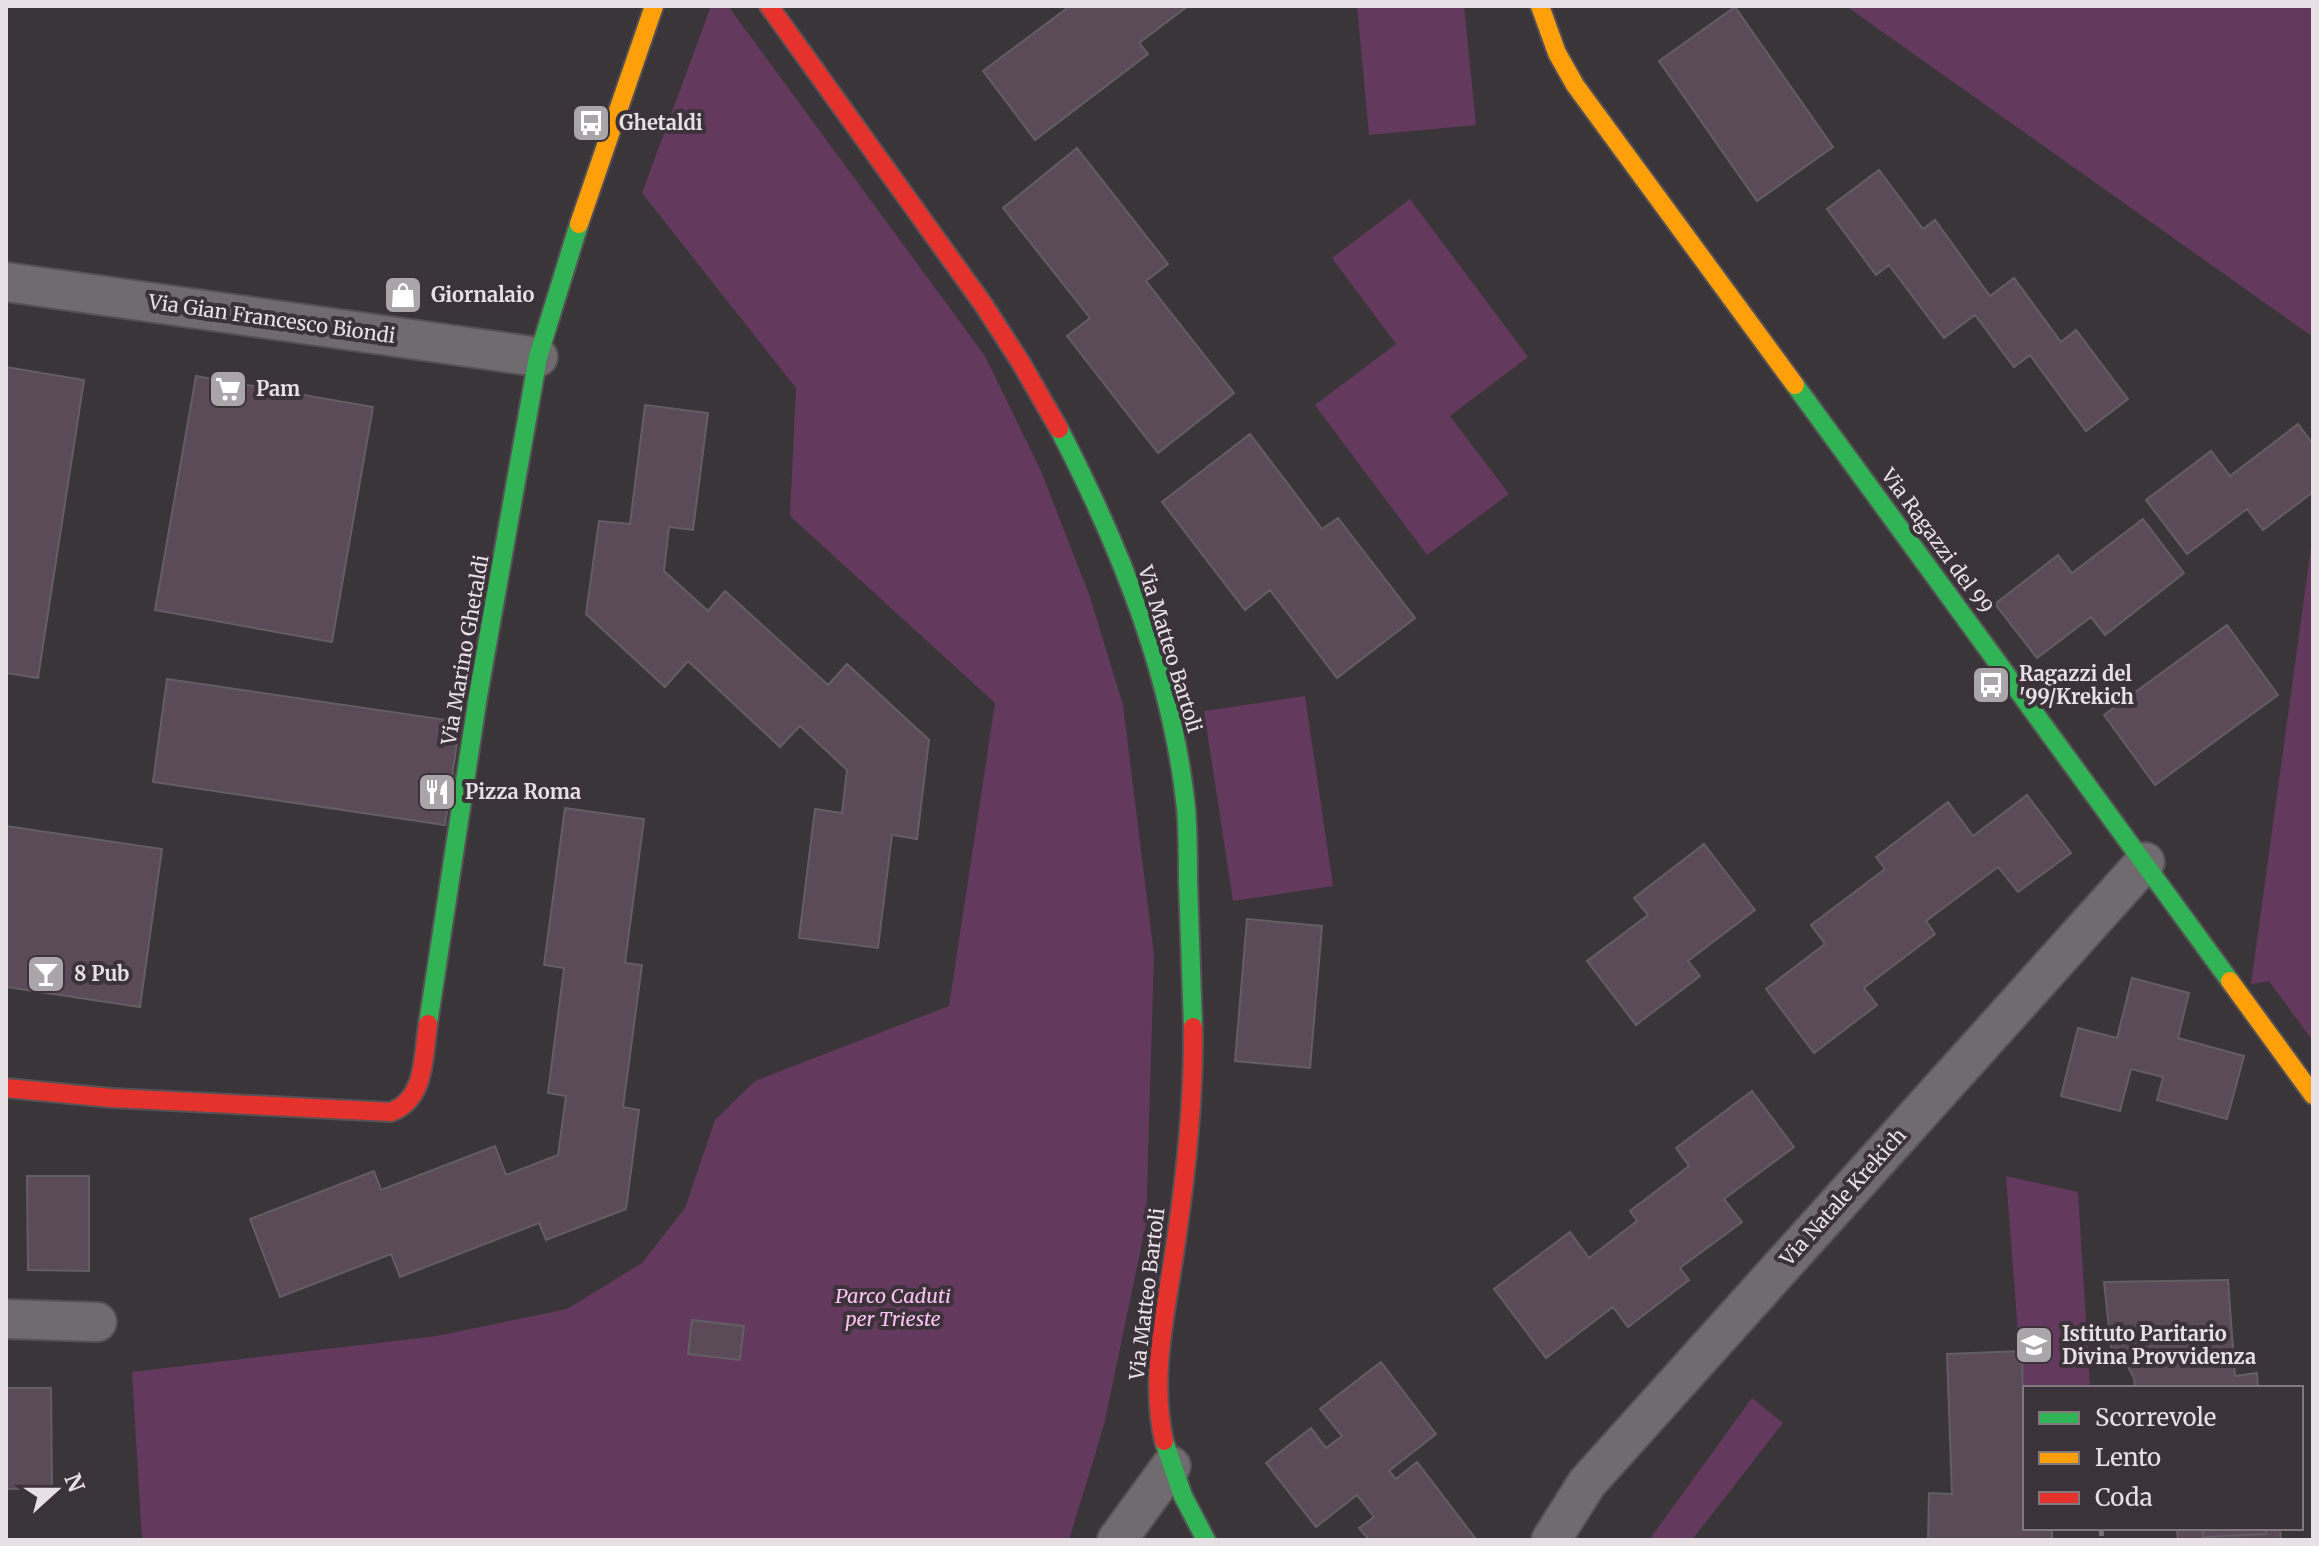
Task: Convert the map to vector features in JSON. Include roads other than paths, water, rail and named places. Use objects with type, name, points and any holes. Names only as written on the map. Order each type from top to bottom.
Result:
[{"type":"street","name":"Via Marino Ghetaldi","points":[[6,1088],[125,1099],[391,1112],[411,1100],[418,1088],[478,696],[538,357],[601,155],[654,6]]},
{"type":"street","name":"Via Matteo Bartoli","points":[[769,6],[985,306],[1041,397],[1105,526],[1136,606],[1166,701],[1186,809],[1193,1032],[1187,1151],[1158,1361],[1158,1419],[1171,1466],[1206,1540]]},
{"type":"street","name":"Via Ragazzi del 99","points":[[1540,6],[1557,53],[1575,85],[2313,1095]]},
{"type":"street","name":"Via Gian Francesco Biondi","points":[[6,282],[538,357]]},
{"type":"street","name":"Via Natale Krekich","points":[[1551,1540],[1587,1483],[2145,862]]},
{"type":"street","points":[[6,1319],[97,1322]]},
{"type":"street","points":[[1117,1540],[1171,1466]]},
{"type":"place","name":"Ghetaldi","points":[[591,123]]},
{"type":"place","name":"Giornalaio","points":[[403,295]]},
{"type":"place","name":"Pam","points":[[228,389]]},
{"type":"place","name":"Ragazzi del '99/Krekich","points":[[1991,685]]},
{"type":"place","name":"Pizza Roma","points":[[437,792]]},
{"type":"place","name":"8 Pub","points":[[46,974]]},
{"type":"place","name":"Istituto Paritario Divina Provvidenza","points":[[2034,1345]]},
{"type":"park label","name":"Parco Caduti per Trieste","points":[[893,1308]]}]
